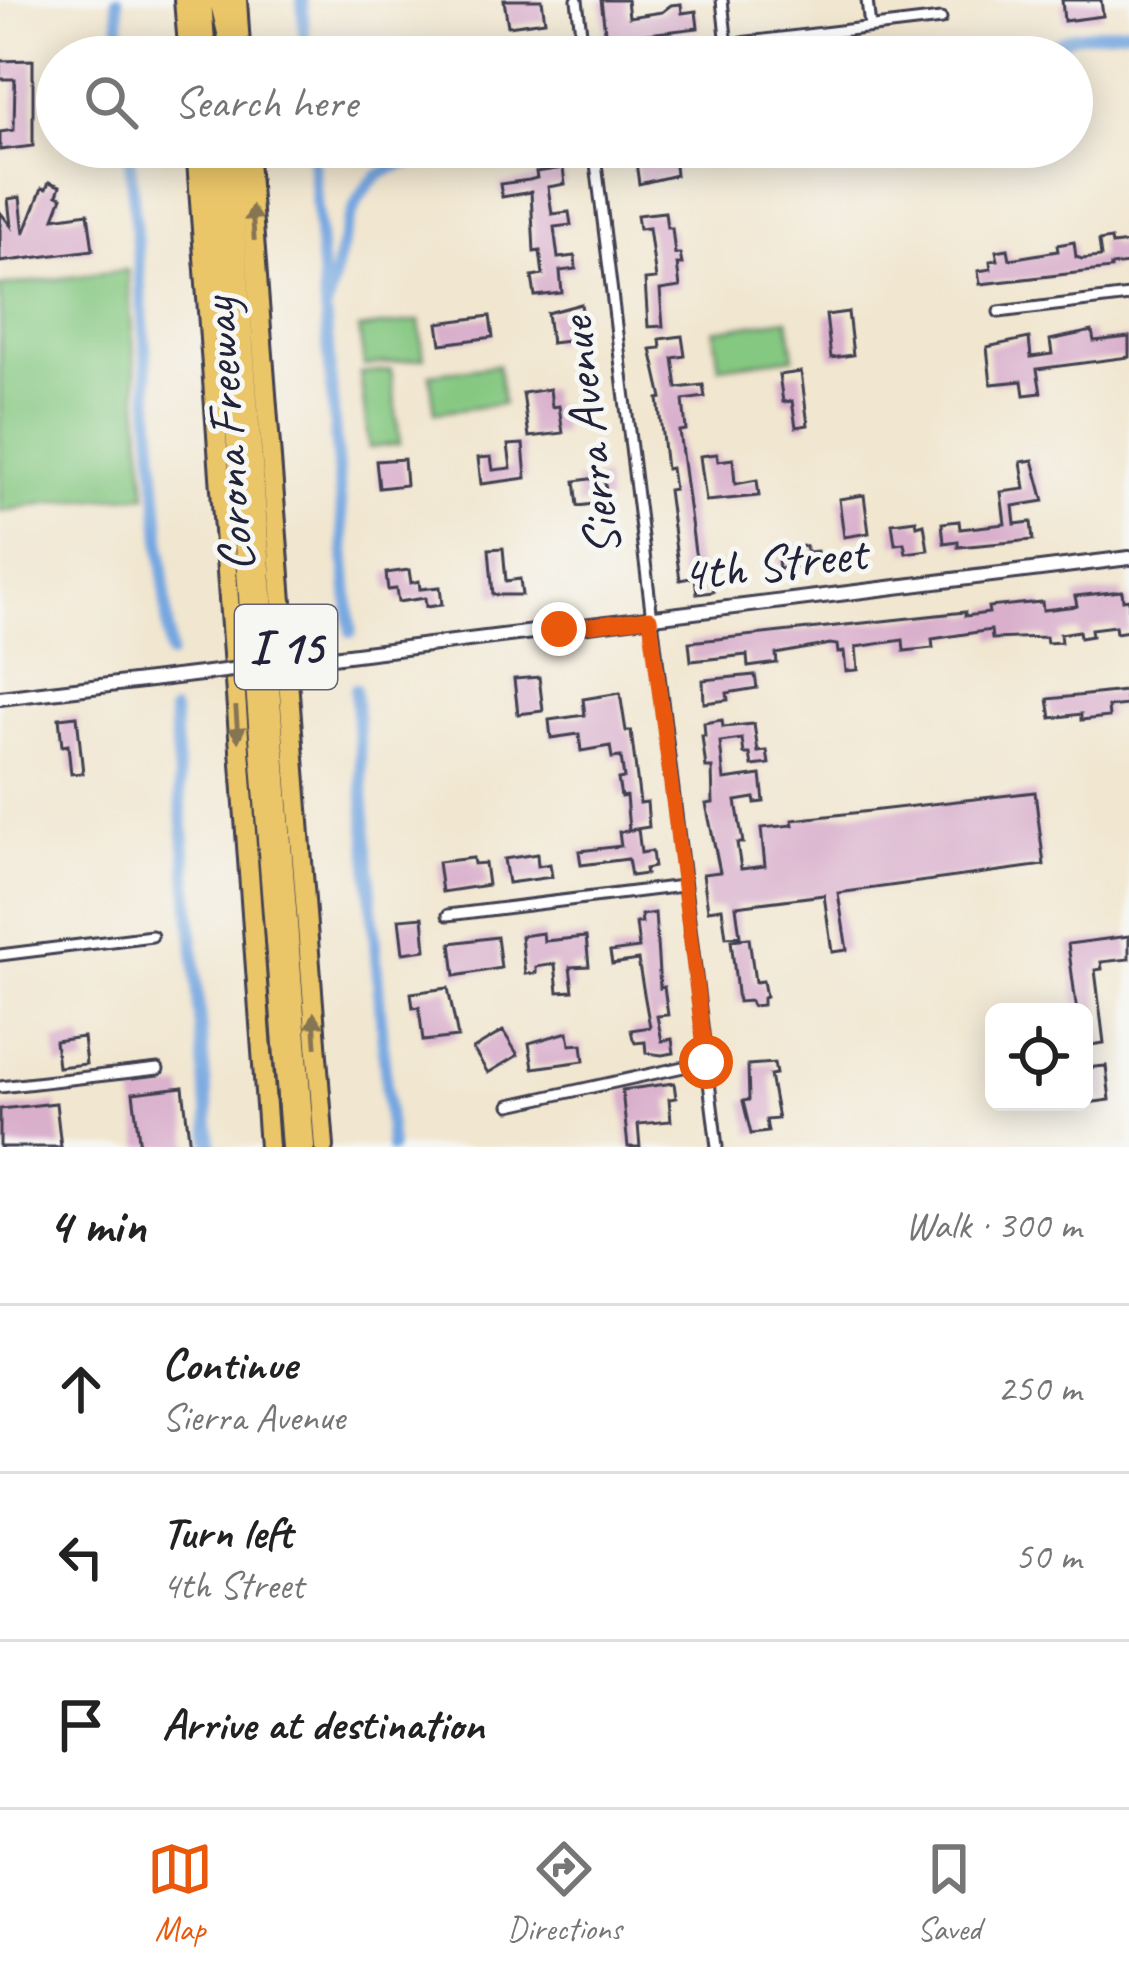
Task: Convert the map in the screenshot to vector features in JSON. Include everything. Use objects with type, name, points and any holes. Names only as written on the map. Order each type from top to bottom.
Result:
[{"type":"highway","points":[[184,0],[192,36]]},
{"type":"highway","points":[[198,36],[201,0]]},
{"type":"highway","points":[[219,0],[222,36]]},
{"type":"highway","points":[[219,0],[230,36]]},
{"type":"highway","points":[[237,0],[237,36]]},
{"type":"highway","name":"Corona Freeway","points":[[198,168],[269,1147]]},
{"type":"highway","points":[[215,168],[291,1147]]},
{"type":"highway","points":[[231,168],[305,1147]]},
{"type":"highway","name":"Corona Freeway","points":[[250,168],[323,1147]]},
{"type":"street","points":[[577,0],[581,36]]},
{"type":"street","points":[[722,0],[726,36]]},
{"type":"street","points":[[868,0],[870,27]]},
{"type":"street","points":[[802,36],[941,19]]},
{"type":"street","name":"Sierra Avenue","points":[[596,168],[717,1147]]},
{"type":"street","points":[[999,312],[1129,296]]},
{"type":"street","name":"4th Street","points":[[0,698],[1129,558]]},
{"type":"street","points":[[448,915],[682,886]]},
{"type":"street","points":[[0,955],[152,936]]},
{"type":"street","points":[[510,1105],[706,1062]]},
{"type":"street","points":[[0,1087],[158,1069]]},
{"type":"green space","points":[[127,270],[146,495],[46,503],[0,512],[0,286]]},
{"type":"green space","points":[[788,319],[794,357],[719,367],[714,330]]},
{"type":"green space","points":[[419,321],[424,358],[364,366],[359,329]]},
{"type":"green space","points":[[498,365],[503,404],[435,413],[430,374]]},
{"type":"green space","points":[[391,370],[400,444],[369,448],[360,373]]},
{"type":"building","points":[[504,0],[542,0],[545,21],[508,26]]},
{"type":"building","points":[[601,0],[627,0],[629,17],[681,4],[682,13],[696,11],[698,28],[606,36]]},
{"type":"building","points":[[1062,0],[1101,0],[1103,16],[1064,21]]},
{"type":"building","points":[[33,60],[33,146],[0,150],[0,132],[14,130],[15,79],[0,79],[0,61]]},
{"type":"building","points":[[563,168],[565,184],[548,187],[552,214],[569,212],[571,225],[554,227],[558,258],[575,256],[576,269],[560,271],[562,293],[535,296],[532,277],[543,275],[540,251],[534,252],[531,192],[502,197],[500,184]]},
{"type":"building","points":[[637,168],[675,168],[676,175],[639,184]]},
{"type":"building","points":[[49,182],[60,186],[57,195],[62,197],[54,218],[88,213],[93,250],[0,262],[0,212],[11,226],[8,199],[20,197],[24,234],[42,188]]},
{"type":"building","points":[[665,212],[682,264],[677,264],[680,287],[660,290],[663,326],[648,327],[645,280],[656,279],[649,228],[639,229],[637,215]]},
{"type":"building","points":[[1111,239],[1112,245],[1129,243],[1129,264],[980,284],[978,271],[991,269],[990,261],[998,260],[996,251],[1008,249],[1010,259],[1058,251],[1057,245],[1074,242],[1076,257],[1082,259],[1101,257],[1099,241]]},
{"type":"building","points":[[581,304],[583,317],[566,319],[569,341],[551,343],[547,313]]},
{"type":"building","points":[[848,312],[853,355],[831,358],[826,315]]},
{"type":"building","points":[[490,316],[493,337],[441,344],[438,323]]},
{"type":"building","points":[[1092,331],[1094,341],[1129,337],[1129,357],[1037,369],[1041,393],[1024,395],[1022,381],[991,384],[987,347],[1029,338],[1031,357],[1052,354],[1050,340]]},
{"type":"building","points":[[682,336],[685,356],[673,358],[677,388],[703,385],[705,397],[683,400],[686,430],[679,431],[695,552],[701,576],[711,574],[713,592],[697,594],[695,577],[680,580],[668,490],[674,489],[671,468],[666,469],[658,399],[662,398],[651,349],[661,348],[660,339]]},
{"type":"building","points":[[801,372],[808,425],[796,427],[792,401],[783,402],[779,375]]},
{"type":"building","points":[[550,389],[552,407],[559,406],[563,433],[529,437],[523,393]]},
{"type":"building","points":[[523,444],[526,478],[481,484],[478,458],[491,457],[493,470],[511,468],[508,445]]},
{"type":"building","points":[[717,454],[718,461],[733,459],[735,484],[757,480],[759,496],[706,501],[700,456]]},
{"type":"building","points":[[404,459],[406,485],[379,488],[376,461]]},
{"type":"building","points":[[1033,460],[1044,501],[1013,506],[1015,524],[1031,522],[1033,540],[958,547],[958,541],[944,543],[942,523],[959,521],[960,529],[1005,524],[1001,492],[1025,489],[1021,462]]},
{"type":"building","points":[[604,477],[608,502],[578,506],[575,481]]},
{"type":"building","points":[[864,495],[869,533],[844,537],[839,499]]},
{"type":"building","points":[[916,520],[917,526],[924,524],[928,550],[906,553],[904,543],[895,544],[892,523]]},
{"type":"building","points":[[806,546],[806,552],[817,551],[819,565],[779,569],[777,549]]},
{"type":"building","points":[[503,548],[506,581],[520,579],[522,595],[493,595],[489,549]]},
{"type":"building","points":[[409,570],[411,583],[419,581],[420,589],[440,587],[442,605],[426,607],[425,598],[398,602],[396,589],[388,590],[386,573]]},
{"type":"building","points":[[1122,591],[1123,600],[1129,599],[1129,631],[1116,633],[1115,626],[1091,629],[1092,636],[1080,638],[1079,631],[1060,634],[1061,642],[1047,643],[1046,637],[992,639],[991,630],[932,639],[933,648],[904,651],[903,640],[856,647],[858,670],[846,671],[844,652],[838,653],[837,645],[830,644],[776,654],[777,663],[748,667],[747,655],[691,661],[689,642],[965,612],[965,616],[989,613],[988,607],[1042,602],[1043,610],[1077,606],[1075,596]]},
{"type":"building","points":[[755,675],[757,688],[727,693],[728,700],[704,703],[703,680]]},
{"type":"building","points":[[539,677],[543,711],[518,714],[514,679]]},
{"type":"building","points":[[1125,691],[1127,705],[1108,707],[1109,717],[1051,718],[1048,699]]},
{"type":"building","points":[[620,693],[626,731],[631,731],[640,803],[647,802],[649,827],[629,830],[626,796],[621,797],[618,779],[624,778],[621,757],[612,758],[610,746],[581,751],[579,734],[551,738],[549,720],[585,715],[583,699]]},
{"type":"building","points":[[77,716],[83,773],[71,774],[59,718]]},
{"type":"building","points":[[722,720],[723,727],[754,724],[758,752],[767,751],[769,764],[752,766],[742,739],[720,742],[724,780],[761,775],[764,802],[755,803],[754,798],[736,801],[743,843],[737,843],[741,869],[765,866],[761,828],[793,825],[792,820],[1035,792],[1044,865],[838,893],[847,950],[832,952],[824,895],[736,906],[740,936],[726,937],[722,908],[708,910],[703,874],[720,872],[706,804],[713,803],[712,768],[706,768],[702,736],[704,723]]},
{"type":"building","points":[[638,829],[641,853],[652,851],[654,867],[645,869],[646,874],[631,876],[628,859],[581,865],[579,851],[621,846],[619,832]]},
{"type":"building","points":[[537,854],[538,866],[550,864],[552,877],[508,883],[504,859]]},
{"type":"building","points":[[473,858],[474,864],[485,863],[488,885],[442,892],[438,862]]},
{"type":"building","points":[[655,913],[660,988],[664,987],[668,1015],[657,1016],[662,1041],[672,1039],[674,1053],[662,1055],[646,1053],[645,1042],[633,1039],[631,1030],[650,1027],[638,960],[612,964],[610,952],[639,948],[636,923],[642,923],[641,915]]},
{"type":"building","points":[[423,917],[426,950],[403,953],[399,919]]},
{"type":"building","points":[[543,933],[544,941],[586,937],[589,966],[570,967],[573,991],[558,992],[555,964],[525,974],[521,936]]},
{"type":"building","points":[[1129,936],[1129,959],[1101,962],[1102,969],[1095,970],[1104,1043],[1093,1045],[1093,1003],[1076,1003],[1068,944]]},
{"type":"building","points":[[497,937],[501,968],[455,976],[451,943]]},
{"type":"building","points":[[749,938],[755,982],[763,981],[763,1005],[738,1002],[731,940]]},
{"type":"building","points":[[448,988],[458,1037],[423,1041],[419,1007],[413,1008],[411,993]]},
{"type":"building","points":[[503,1031],[518,1055],[488,1073],[473,1049]]},
{"type":"building","points":[[568,1032],[570,1045],[582,1044],[584,1061],[533,1068],[529,1043]]},
{"type":"building","points":[[83,1037],[86,1064],[58,1067],[55,1041]]},
{"type":"building","points":[[774,1063],[776,1074],[770,1075],[778,1119],[766,1120],[768,1132],[751,1134],[743,1101],[749,1100],[748,1065]]},
{"type":"building","points":[[1106,1066],[1110,1100],[1093,1102],[1093,1067]]},
{"type":"building","points":[[674,1083],[676,1098],[669,1099],[671,1121],[638,1124],[640,1147],[628,1147],[622,1090]]},
{"type":"building","points":[[183,1087],[190,1147],[140,1147],[133,1093]]},
{"type":"building","points":[[56,1103],[61,1147],[0,1147],[0,1109]]},
{"type":"waterway","points":[[117,0],[120,36]]},
{"type":"waterway","points":[[302,0],[305,36]]},
{"type":"waterway","points":[[1073,36],[1129,29]]},
{"type":"waterway","points":[[131,168],[170,654]]},
{"type":"waterway","points":[[314,168],[351,632]]},
{"type":"waterway","points":[[327,306],[359,198],[373,180],[392,168]]},
{"type":"waterway","points":[[355,689],[391,1147]]},
{"type":"waterway","points":[[173,712],[211,1147]]},
{"type":"route","points":[[559,629],[650,618],[706,1062]]}]
